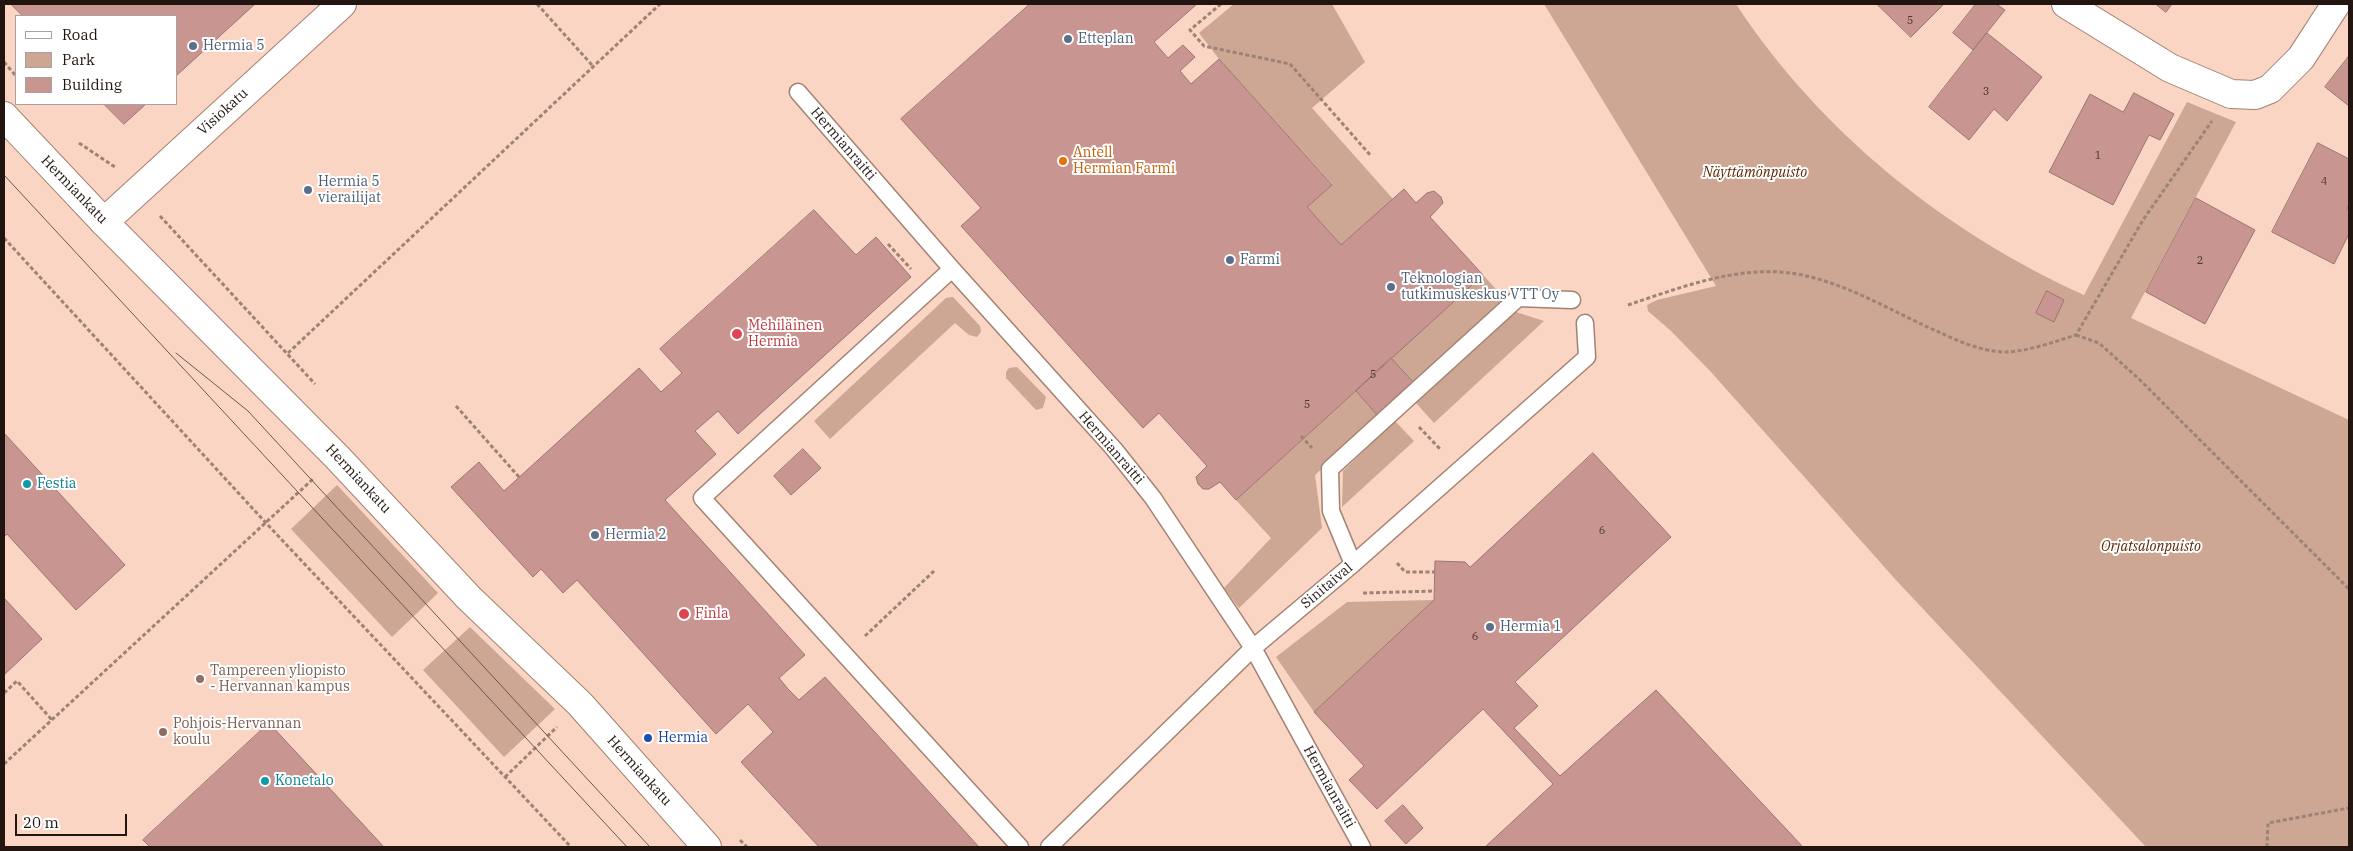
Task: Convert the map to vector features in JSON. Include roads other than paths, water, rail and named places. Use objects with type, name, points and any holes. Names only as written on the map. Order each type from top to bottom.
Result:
[{"type":"street","name":"Visiokatu","points":[[104,222],[342,4]]},
{"type":"street","points":[[2066,4],[2170,68],[2230,94],[2255,95],[2270,89],[2301,58],[2336,4]]},
{"type":"street","name":"Hermiankatu","points":[[4,116],[104,222],[338,458],[470,598],[580,704],[707,847]]},
{"type":"lane","name":"Hermianraitti","points":[[798,92],[952,269],[1114,449],[1153,498],[1254,648],[1362,847]]},
{"type":"lane","points":[[952,269],[702,498],[1020,847]]},
{"type":"lane","points":[[1354,564],[1331,511],[1330,469],[1518,298],[1572,300]]},
{"type":"lane","name":"Sinitaival","points":[[1049,847],[1254,648],[1354,564],[1587,357],[1585,323]]},
{"type":"tram line","points":[[4,175],[627,847]]},
{"type":"tram line","points":[[176,353],[248,411],[650,847]]},
{"type":"place","name":"Etteplan","points":[[1068,39]]},
{"type":"place","name":"Hermia 5","points":[[193,46]]},
{"type":"place","name":"Antell Hermian Farmi","points":[[1063,161]]},
{"type":"place","name":"Hermia 5 vierailijat","points":[[308,190]]},
{"type":"place","name":"Farmi","points":[[1230,260]]},
{"type":"place","name":"Teknologian tutkimuskeskus VTT Oy","points":[[1391,287]]},
{"type":"place","name":"Mehiläinen Hermia","points":[[737,334]]},
{"type":"place","name":"Festia","points":[[27,484]]},
{"type":"place","name":"Hermia 2","points":[[595,535]]},
{"type":"place","name":"Finla","points":[[684,614]]},
{"type":"place","name":"Hermia 1","points":[[1490,627]]},
{"type":"place","name":"Tampereen yliopisto - Hervannan kampus","points":[[200,679]]},
{"type":"place","name":"Pohjois-Hervannan koulu","points":[[163,732]]},
{"type":"place","name":"Hermia","points":[[648,738]]},
{"type":"place","name":"Konetalo","points":[[265,781]]},
{"type":"park label","name":"Näyttämönpuisto","points":[[1755,173]]},
{"type":"park label","name":"Orjatsalonpuisto","points":[[2151,547]]}]
